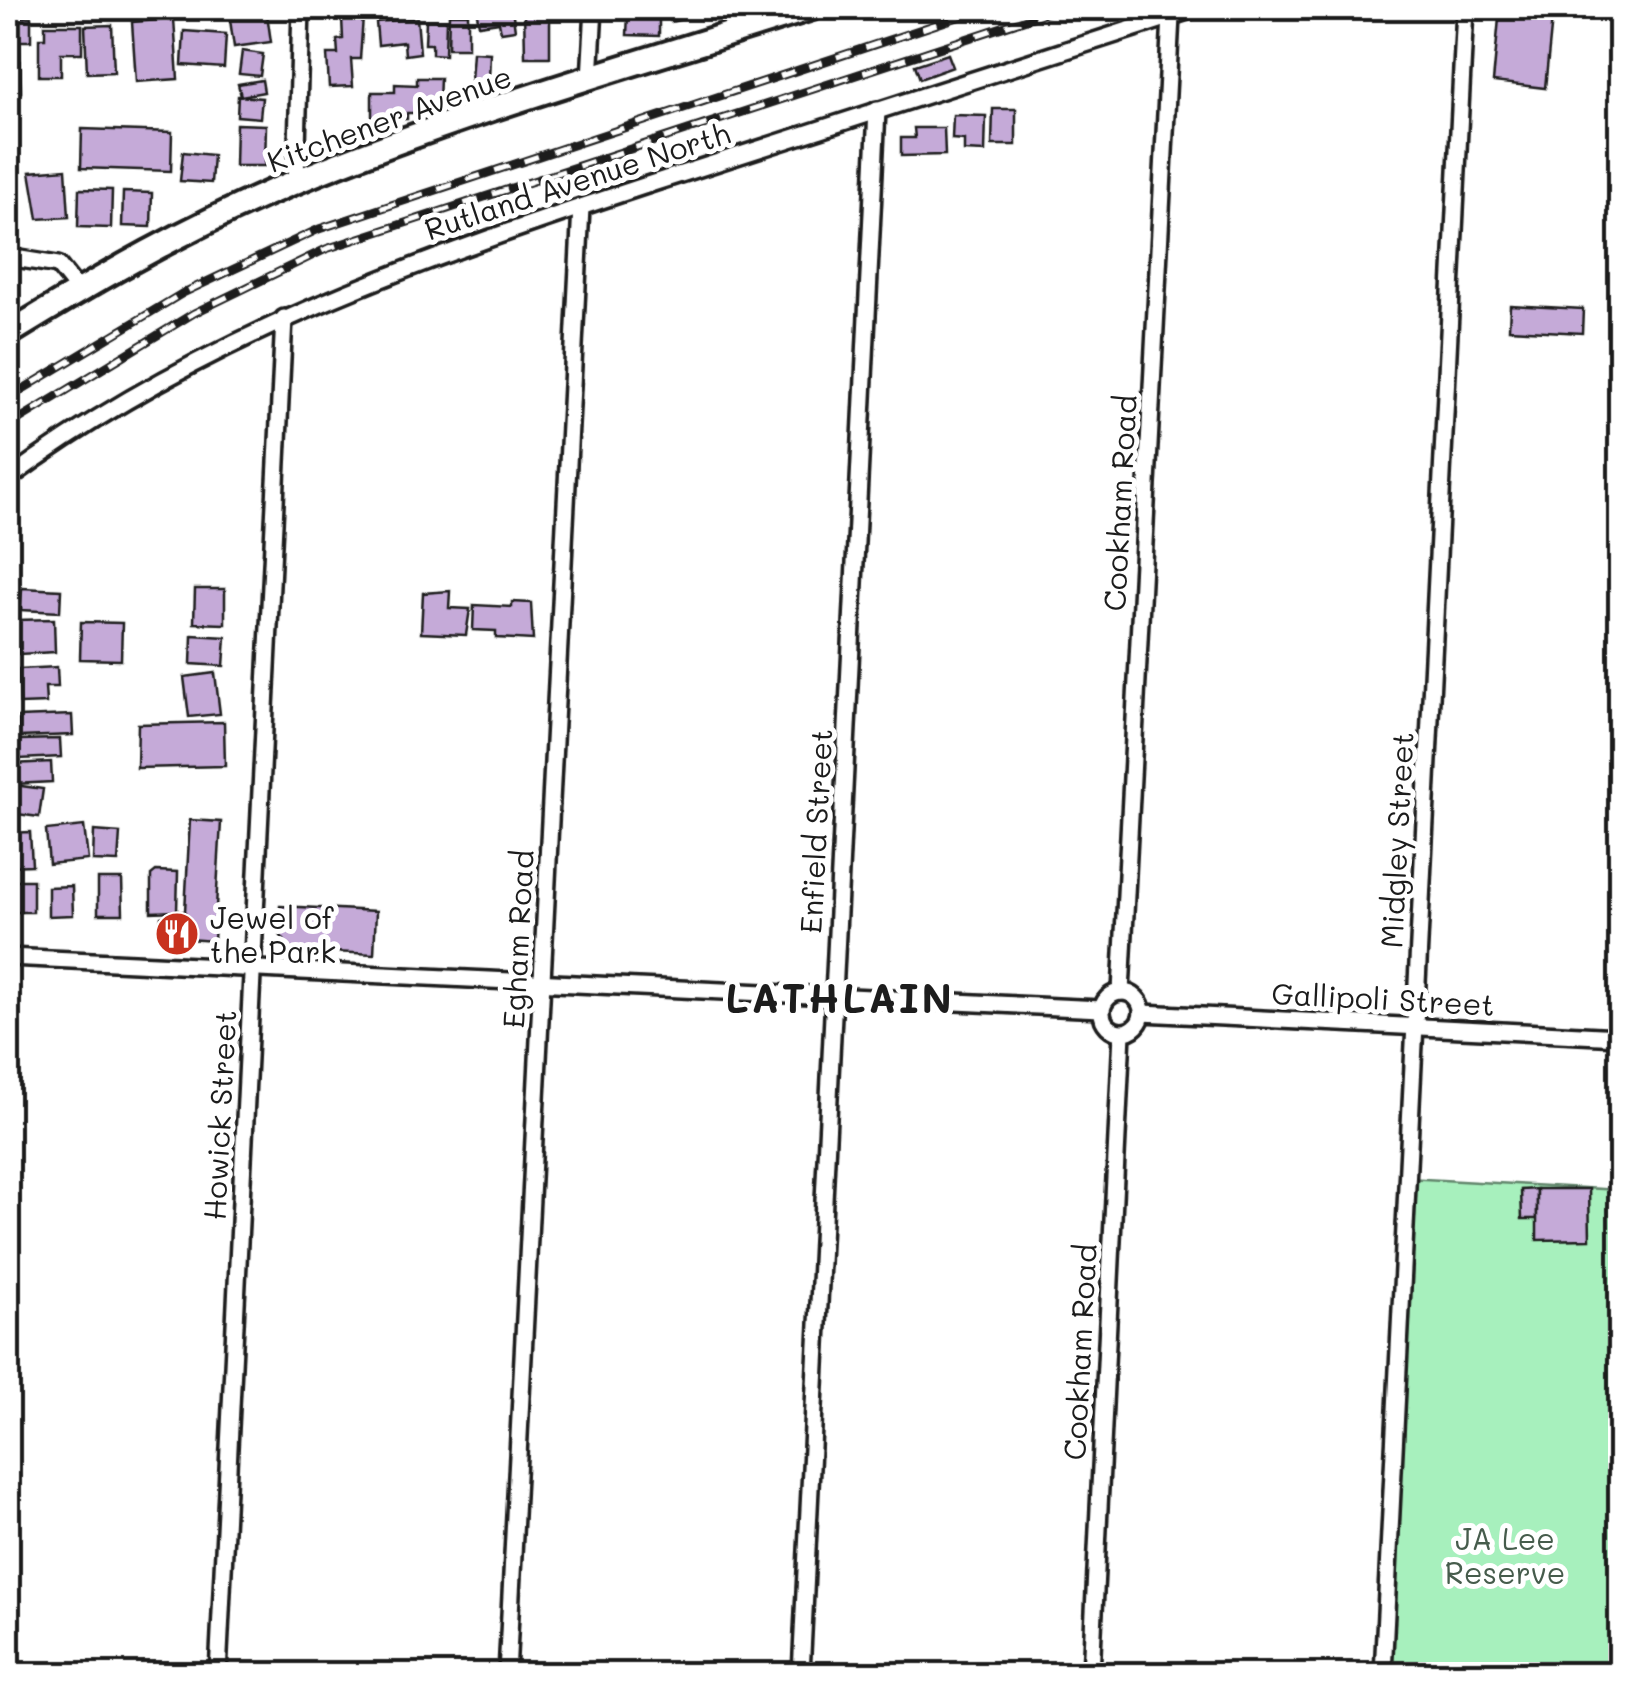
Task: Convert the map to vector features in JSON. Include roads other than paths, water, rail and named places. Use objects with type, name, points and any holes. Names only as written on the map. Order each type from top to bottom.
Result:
[{"type":"street","points":[[296,182],[301,8]]},
{"type":"street","points":[[590,79],[594,8]]},
{"type":"street","name":"Kitchener Avenue","points":[[8,334],[78,290],[296,182],[460,120],[812,8]]},
{"type":"street","name":"Rutland Avenue North","points":[[8,479],[152,385],[284,318],[418,262],[1197,8]]},
{"type":"street","name":"Midgley Street","points":[[1383,1674],[1465,8]]},
{"type":"street","name":"Cookham Road","points":[[1122,992],[1170,16]]},
{"type":"street","name":"Enfield Street","points":[[800,1674],[876,110]]},
{"type":"street","name":"Egham Road","points":[[507,1674],[580,207]]},
{"type":"street","points":[[8,257],[58,265],[78,290]]},
{"type":"street","name":"Howick Street","points":[[218,1674],[284,318]]},
{"type":"street","points":[[8,957],[1102,1009]]},
{"type":"street","points":[[1122,992],[1139,1000],[1142,1013],[1134,1029],[1122,1033],[1104,1023],[1102,1009],[1106,999],[1122,992]]},
{"type":"street","name":"Gallipoli Street","points":[[1142,1013],[1620,1037]]},
{"type":"street","name":"Cookham Road","points":[[1091,1674],[1122,1033]]},
{"type":"railway","points":[[8,398],[183,293],[319,229],[985,8]]},
{"type":"railway","points":[[8,426],[194,313],[326,249],[1060,8]]},
{"type":"place","name":"Jewel of the Park","points":[[177,934]]},
{"type":"district","name":"LATHLAIN","points":[[840,997]]},
{"type":"park label","name":"JA Lee Reserve","points":[[1505,1555]]}]
